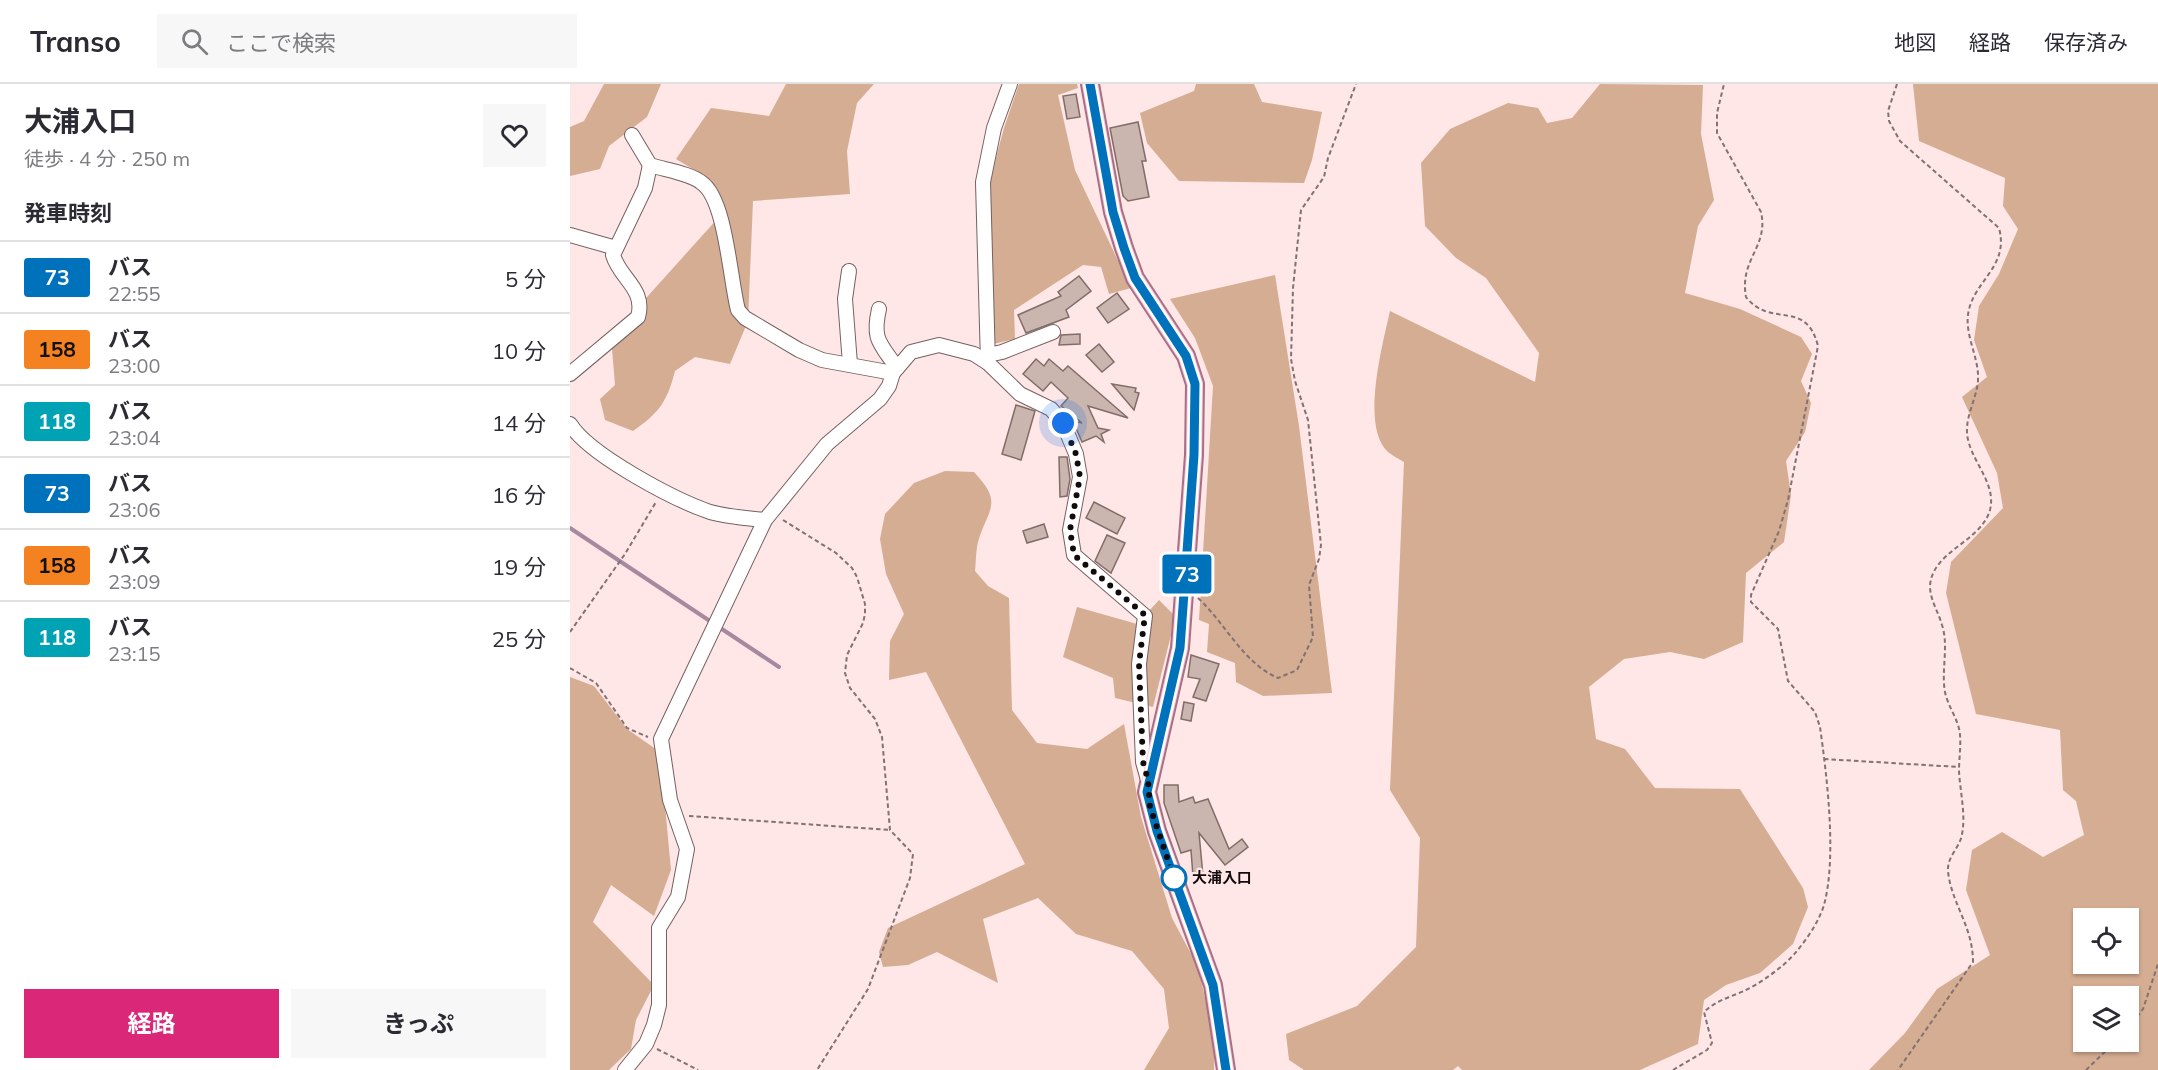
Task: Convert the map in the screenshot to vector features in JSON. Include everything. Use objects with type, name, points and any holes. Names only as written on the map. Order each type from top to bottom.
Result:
[{"type":"main road","points":[[1090,84],[1113,212],[1124,248],[1135,278],[1186,356],[1195,384],[1186,591],[1175,678],[1148,780],[1147,792],[1157,831],[1213,985],[1226,1070]]},
{"type":"street","points":[[988,359],[983,183],[994,128],[1010,84]]},
{"type":"street","points":[[632,135],[650,165],[702,182],[711,193],[719,209],[738,310],[745,318],[799,350],[822,360],[895,370]]},
{"type":"street","points":[[570,374],[638,318],[640,300],[638,292],[615,262],[613,255],[645,188],[650,165]]},
{"type":"street","points":[[570,235],[616,248]]},
{"type":"street","points":[[849,272],[845,299],[850,364]]},
{"type":"street","points":[[879,309],[875,328],[877,338],[895,370]]},
{"type":"street","points":[[988,359],[1053,332]]},
{"type":"street","points":[[625,1070],[646,1044],[659,1005],[659,928],[678,897],[687,849],[670,800],[661,739],[769,517],[826,444],[880,399],[889,386],[895,370],[911,352],[939,345],[988,359],[1020,394],[1051,409],[1063,423],[1076,454],[1080,477],[1070,530],[1074,555],[1145,615],[1139,664],[1143,762],[1148,780]]},
{"type":"street","points":[[570,424],[600,454],[663,491],[708,511],[769,517]]},
{"type":"path","points":[[1186,591],[1196,596],[1212,611],[1254,664],[1278,678],[1297,670],[1313,637],[1309,585],[1320,559],[1321,544],[1308,420],[1295,381],[1291,358],[1292,309],[1300,210],[1324,177],[1328,158],[1356,84]]},
{"type":"path","points":[[1673,1070],[1707,1050],[1712,1043],[1704,1012],[1710,1005],[1747,990],[1785,964],[1808,935],[1824,907],[1829,837],[1820,727],[1815,712],[1788,681],[1778,629],[1751,602],[1751,595],[1779,531],[1788,500],[1818,346],[1814,330],[1802,318],[1765,312],[1746,297],[1746,267],[1762,237],[1763,221],[1761,212],[1716,133],[1717,113],[1724,84]]},
{"type":"path","points":[[1897,84],[1888,111],[1889,121],[1900,141],[1999,228],[2002,240],[2002,252],[1968,310],[1972,348],[1978,368],[1978,383],[1969,411],[1967,433],[1970,446],[1988,486],[1991,501],[1989,512],[1982,526],[1942,561],[1932,574],[1930,587],[1932,601],[1943,626],[1946,694],[1959,726],[1963,831],[1960,846],[1950,858],[1948,870],[1953,892],[1970,931],[1973,962],[1898,1070]]},
{"type":"path","points":[[570,632],[625,554],[663,491]]},
{"type":"path","points":[[769,517],[836,554],[852,568],[857,577],[865,604],[865,614],[847,656],[845,673],[850,688],[874,719],[882,738],[890,830],[913,854],[910,878],[868,989],[817,1070]]},
{"type":"path","points":[[570,668],[596,683],[627,728],[634,733],[661,739]]},
{"type":"path","points":[[1824,759],[1959,767]]},
{"type":"path","points":[[676,815],[890,830]]},
{"type":"path","points":[[2139,1014],[2143,1009],[2158,964]]},
{"type":"path","points":[[646,1044],[698,1070]]},
{"type":"path","points":[[2086,1070],[2105,1052]]},
{"type":"shaded area","points":[[604,84],[661,84],[647,117],[609,146],[600,169],[570,176],[570,127],[584,121]]},
{"type":"shaded area","points":[[786,84],[874,84],[857,103],[847,151],[850,194],[753,201],[748,321],[730,364],[695,357],[675,371],[669,391],[661,406],[633,431],[605,420],[600,399],[615,385],[611,337],[719,217],[704,176],[676,159],[711,108],[769,116]]},
{"type":"shaded area","points":[[1019,84],[1077,84],[1078,88],[1058,95],[1075,170],[1131,288],[1109,294],[1101,267],[1083,265],[1014,310],[1015,339],[993,344],[988,187]]},
{"type":"shaded area","points":[[1196,84],[1254,84],[1262,102],[1322,112],[1312,160],[1304,183],[1179,181],[1147,143],[1140,113],[1194,91]]},
{"type":"shaded area","points":[[1600,84],[1703,85],[1701,134],[1714,200],[1698,226],[1685,293],[1740,309],[1801,337],[1812,354],[1801,381],[1811,403],[1805,432],[1786,461],[1791,495],[1784,542],[1746,573],[1743,642],[1704,659],[1670,652],[1624,659],[1589,687],[1596,739],[1625,749],[1655,788],[1740,789],[1803,888],[1808,907],[1793,944],[1760,973],[1726,985],[1704,1000],[1698,1044],[1640,1070],[1462,1070],[1458,1066],[1453,1070],[1304,1070],[1289,1060],[1286,1034],[1357,1006],[1416,947],[1420,838],[1390,790],[1404,462],[1388,452],[1380,440],[1374,405],[1379,363],[1390,311],[1535,382],[1539,353],[1486,278],[1456,258],[1425,226],[1421,163],[1450,129],[1508,103],[1538,108],[1547,123],[1572,118]]},
{"type":"shaded area","points":[[1913,84],[2158,84],[2158,1070],[1869,1070],[1905,1033],[1937,989],[1990,955],[1966,890],[1972,850],[2002,832],[2043,857],[2084,835],[2076,801],[2063,790],[2060,730],[1976,714],[1946,593],[1951,562],[2003,508],[1997,473],[1962,397],[1987,377],[1974,340],[1979,306],[1999,274],[2018,229],[2003,206],[2005,178],[1919,141]]},
{"type":"shaded area","points":[[1275,275],[1299,426],[1332,693],[1263,696],[1236,682],[1235,663],[1207,652],[1209,624],[1199,620],[1213,386],[1195,338],[1170,299]]},
{"type":"shaded area","points":[[945,471],[974,472],[989,492],[991,499],[989,513],[978,542],[975,571],[988,586],[1009,598],[1012,710],[1037,743],[1087,749],[1124,724],[1141,817],[1172,918],[1198,967],[1215,1042],[1214,1070],[1144,1070],[1169,1028],[1164,989],[1132,951],[1076,934],[1038,898],[983,919],[998,983],[937,952],[908,965],[883,967],[879,952],[888,928],[1025,864],[926,672],[889,680],[890,641],[904,614],[886,574],[880,539],[885,514],[914,483]]},
{"type":"shaded area","points":[[1159,600],[1173,614],[1171,635],[1153,707],[1115,698],[1113,678],[1063,657],[1077,607],[1137,624]]},
{"type":"shaded area","points":[[570,677],[594,686],[627,729],[660,752],[671,870],[654,916],[611,885],[593,922],[654,985],[636,1020],[631,1049],[609,1070],[570,1070]]},
{"type":"building","points":[[1076,94],[1080,117],[1067,119],[1063,96]]},
{"type":"building","points":[[1138,122],[1146,161],[1142,161],[1149,197],[1128,201],[1123,196],[1110,128]]},
{"type":"building","points":[[1079,276],[1091,291],[1066,310],[1069,317],[1026,333],[1018,315],[1061,296],[1058,292]]},
{"type":"building","points":[[1117,293],[1129,309],[1108,323],[1097,308]]},
{"type":"building","points":[[1080,334],[1080,344],[1059,345],[1061,335]]},
{"type":"building","points":[[1099,344],[1114,362],[1102,372],[1086,355]]},
{"type":"building","points":[[1036,359],[1044,366],[1049,359],[1063,371],[1068,366],[1128,418],[1088,406],[1098,428],[1109,430],[1101,434],[1104,442],[1096,436],[1082,442],[1073,421],[1082,423],[1061,406],[1068,398],[1051,382],[1043,391],[1023,374]]},
{"type":"building","points":[[1112,384],[1136,388],[1135,392],[1139,393],[1134,410]]},
{"type":"building","points":[[1016,405],[1035,411],[1021,460],[1002,454]]},
{"type":"building","points":[[1059,457],[1067,457],[1070,479],[1067,496],[1060,497]]},
{"type":"building","points":[[1094,502],[1125,518],[1117,534],[1086,518]]},
{"type":"building","points":[[1044,524],[1048,537],[1027,543],[1023,531]]},
{"type":"building","points":[[1107,535],[1125,543],[1111,573],[1095,561]]},
{"type":"building","points":[[1191,655],[1219,664],[1206,701],[1193,697],[1200,679],[1188,677]]},
{"type":"building","points":[[1184,702],[1194,704],[1191,721],[1181,719]]},
{"type":"building","points":[[1164,785],[1178,785],[1179,802],[1193,797],[1195,803],[1208,799],[1229,849],[1242,839],[1248,847],[1225,865],[1199,833],[1203,876],[1193,877],[1191,850],[1181,853],[1164,803]]},
{"type":"waterway","points":[[570,528],[779,667]]},
{"type":"bus line","name":"73","points":[[1090,84],[1113,212],[1124,248],[1135,278],[1186,356],[1195,384],[1194,455],[1186,591],[1180,648],[1175,678],[1152,763],[1147,792],[1157,831],[1213,985],[1226,1070]]},
{"type":"place","name":"大浦入口","points":[[1174,878]]},
{"type":"route","points":[[1063,423],[1079,465],[1080,477],[1070,530],[1074,555],[1145,615],[1139,664],[1143,762],[1148,780],[1147,792],[1150,807],[1174,878]]}]
